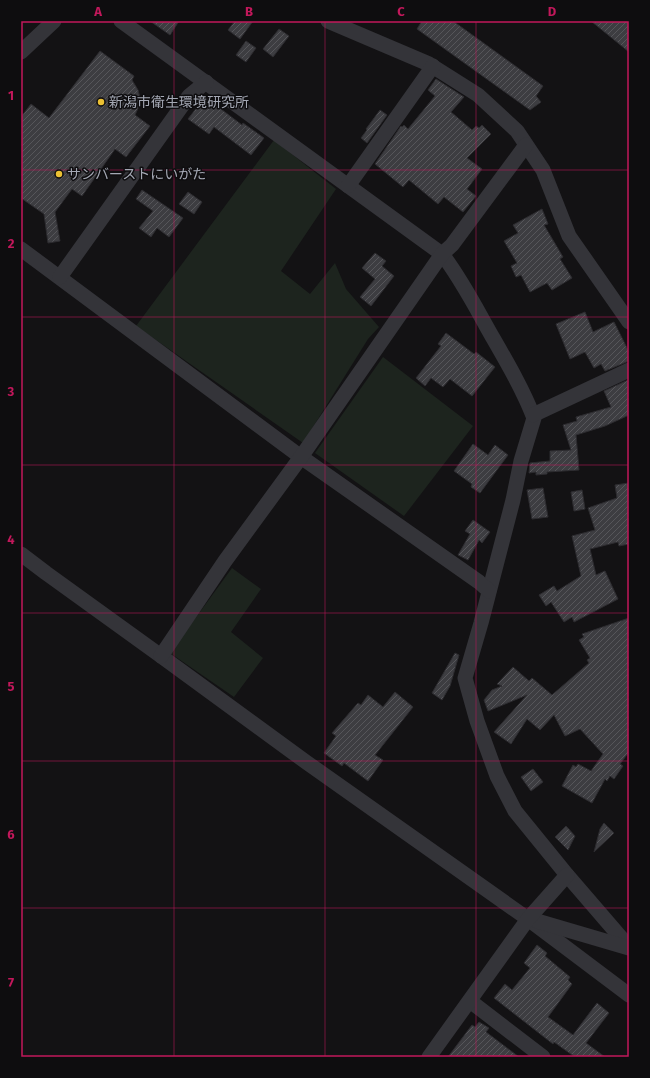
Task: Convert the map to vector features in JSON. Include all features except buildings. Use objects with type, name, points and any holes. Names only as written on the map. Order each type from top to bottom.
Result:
[{"type":"street","points":[[21,52],[54,21]]},
{"type":"street","points":[[120,21],[442,254],[452,267],[475,306],[523,392],[534,418],[521,461],[513,500],[465,678],[477,721],[497,776],[515,812],[629,948]]},
{"type":"street","points":[[328,21],[433,66],[478,95],[517,131],[543,170],[569,236],[629,322]]},
{"type":"street","points":[[348,186],[433,66]]},
{"type":"street","points":[[60,277],[189,96],[206,82]]},
{"type":"street","points":[[161,656],[225,561],[301,457],[442,254],[452,245],[526,145]]},
{"type":"street","points":[[21,249],[301,457],[489,590]]},
{"type":"street","points":[[533,415],[629,370]]},
{"type":"street","points":[[21,554],[306,762],[528,919],[629,995]]},
{"type":"street","points":[[430,1057],[528,919],[567,875]]},
{"type":"street","points":[[528,919],[629,948]]},
{"type":"street","points":[[470,1001],[543,1057]]},
{"type":"shaded area","points":[[274,140],[336,189],[281,271],[310,294],[335,263],[346,289],[379,327],[368,339],[303,443],[136,326]]},
{"type":"shaded area","points":[[383,357],[473,426],[404,516],[315,453]]},
{"type":"shaded area","points":[[232,568],[261,589],[231,632],[263,658],[234,697],[170,653]]},
{"type":"place","name":"新潟市衛生環境研究所","points":[[101,102]]},
{"type":"place","name":"サンバーストにいがた","points":[[59,174]]}]
